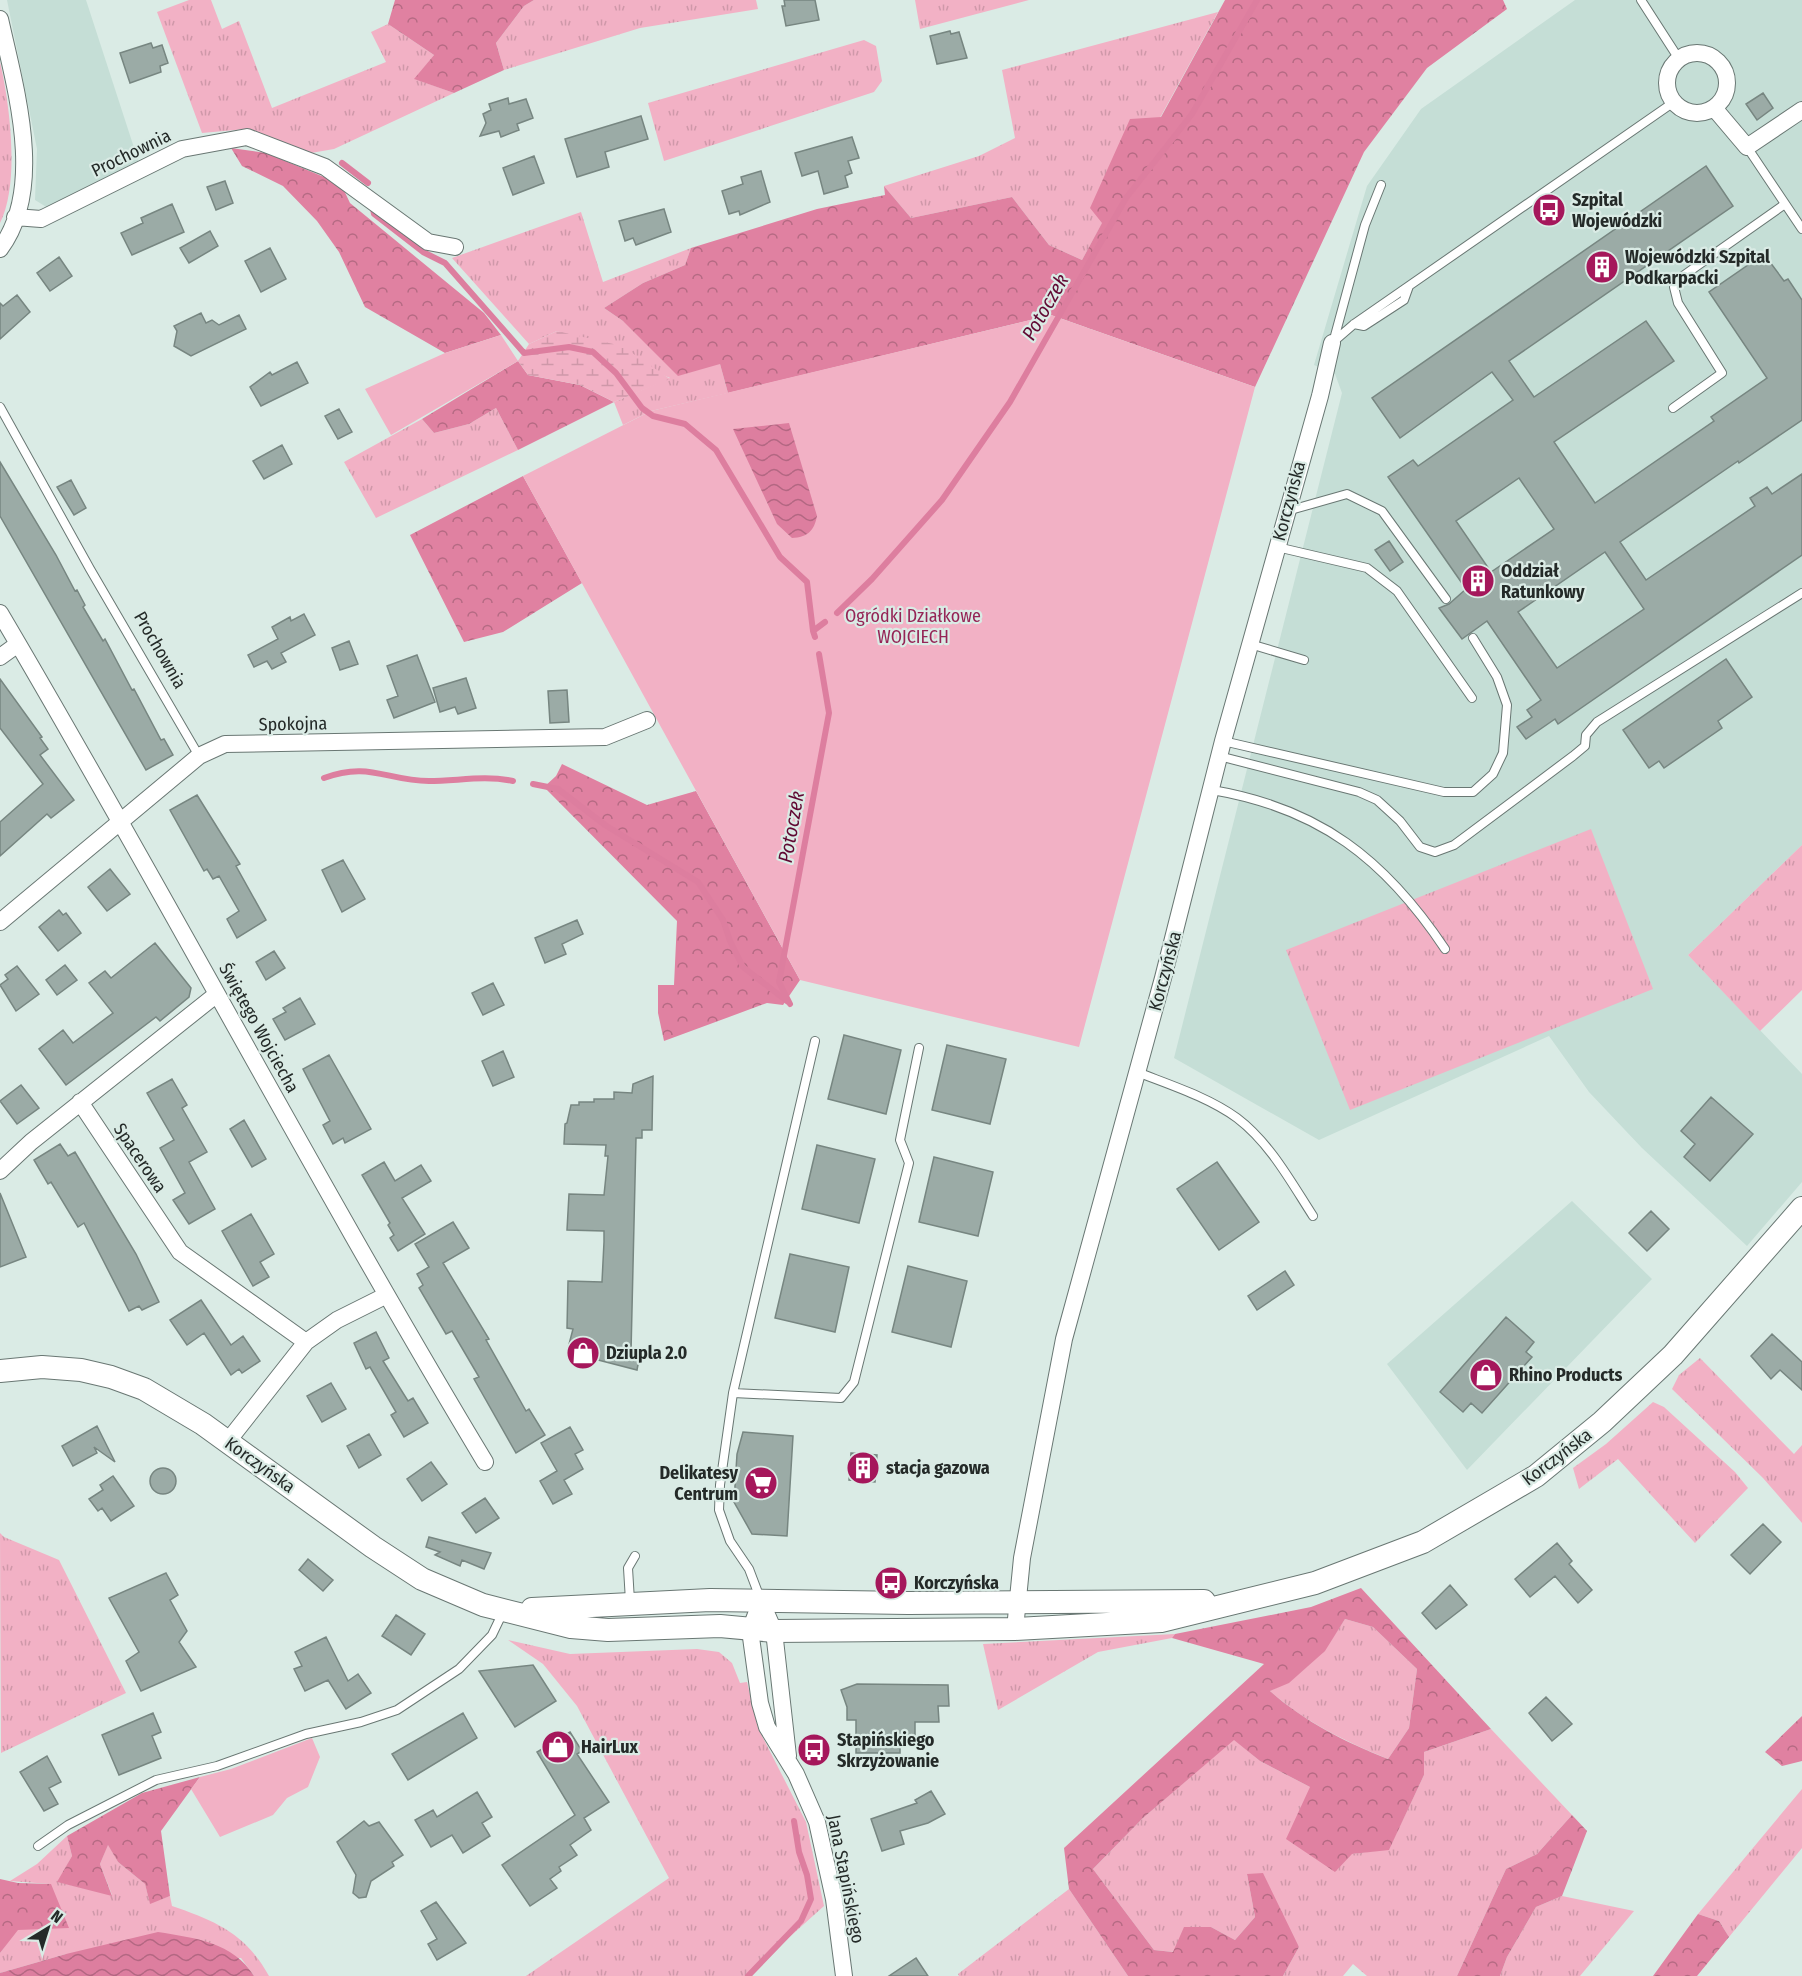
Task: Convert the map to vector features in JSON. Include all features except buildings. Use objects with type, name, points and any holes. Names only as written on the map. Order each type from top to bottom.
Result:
[{"type":"main road","name":"Korczyńska","points":[[0,1371],[53,1368],[111,1377],[157,1395],[228,1441],[406,1570],[453,1594],[504,1610],[580,1628],[608,1630],[720,1626],[774,1631],[1015,1629],[1161,1621],[1315,1583],[1423,1542],[1536,1476],[1602,1422],[1673,1355],[1802,1208]]},
{"type":"main road","name":"Korczyńska","points":[[504,1610],[710,1600],[1016,1603],[1242,1601]]},
{"type":"street","points":[[0,19],[13,80],[25,159],[22,198],[7,239],[0,249]]},
{"type":"street","points":[[1697,53],[1714,59],[1721,65],[1727,83],[1721,101],[1714,108],[1706,112],[1689,112],[1674,102],[1670,96],[1668,80],[1674,64],[1680,59],[1697,53]]},
{"type":"street","points":[[1714,108],[1747,147],[1802,110]]},
{"type":"street","name":"Prochownia","points":[[15,217],[41,219],[182,149],[247,137],[325,167],[428,242],[455,247]]},
{"type":"street","name":"Korczyńska","points":[[1015,1629],[1022,1558],[1064,1339],[1212,790],[1221,748],[1320,396],[1332,343]]},
{"type":"street","name":"Świętego Wojciecha","points":[[0,613],[123,822],[385,1296],[485,1462]]},
{"type":"street","points":[[0,657],[18,644]]},
{"type":"street","name":"Spokojna","points":[[0,922],[123,822],[199,756],[225,744],[605,737],[647,720]]},
{"type":"street","points":[[0,1171],[80,1102],[218,994]]},
{"type":"street","name":"Spacerowa","points":[[80,1102],[180,1252],[306,1342]]},
{"type":"street","points":[[228,1441],[306,1342],[337,1320],[385,1296]]},
{"type":"street","name":"Jana Stapińskiego","points":[[761,1601],[750,1630],[762,1715],[811,1805],[822,1838],[836,1908],[844,1976]]},
{"type":"street","name":"Jana Stapińskiego","points":[[761,1601],[774,1631],[788,1760]]},
{"type":"lane","points":[[1641,0],[1680,59]]},
{"type":"lane","points":[[1332,343],[1354,324],[1674,102]]},
{"type":"lane","points":[[1747,147],[1802,229]]},
{"type":"lane","points":[[1332,343],[1365,225],[1381,185]]},
{"type":"lane","points":[[1673,408],[1722,373],[1678,303],[1674,287],[1680,278],[1785,204]]},
{"type":"lane","name":"Prochownia","points":[[0,407],[90,569],[199,756]]},
{"type":"lane","points":[[1287,512],[1347,494],[1382,511],[1446,599]]},
{"type":"lane","points":[[1277,546],[1367,568],[1383,579],[1397,591],[1472,698]]},
{"type":"lane","points":[[1221,748],[1359,792],[1377,800],[1400,822],[1420,847],[1435,852],[1454,845],[1573,756],[1585,746],[1586,735],[1597,722],[1802,593]]},
{"type":"lane","points":[[1221,748],[1444,792],[1473,792],[1492,774],[1503,753],[1507,705],[1497,677],[1473,638]]},
{"type":"lane","points":[[1250,644],[1304,660]]},
{"type":"lane","points":[[1212,790],[1252,797],[1320,824],[1362,855],[1401,890],[1445,949]]},
{"type":"lane","points":[[761,1601],[749,1569],[729,1541],[719,1510],[720,1485],[733,1393],[815,1041]]},
{"type":"lane","points":[[733,1393],[841,1398],[854,1382],[909,1163],[900,1140],[919,1048]]},
{"type":"lane","points":[[1137,1072],[1208,1101],[1238,1119],[1266,1147],[1313,1216]]},
{"type":"lane","points":[[630,1605],[628,1568],[634,1556]]},
{"type":"lane","points":[[38,1846],[68,1825],[156,1780],[217,1766],[306,1734],[361,1722],[397,1710],[459,1669],[492,1635],[504,1610]]},
{"type":"shaded area","points":[[7,0],[86,0],[139,163],[48,208],[35,200],[37,149]]},
{"type":"shaded area","points":[[1575,0],[1802,0],[1802,845],[1688,955],[1802,1074],[1802,1182],[1747,1246],[1642,1148],[1589,1092],[1549,1036],[1319,1140],[1174,1058],[1342,393],[1335,374],[1314,365],[1367,186],[1421,109]]},
{"type":"shaded area","points":[[1572,1201],[1652,1279],[1467,1470],[1387,1364]]},
{"type":"green space","points":[[189,0],[211,0],[222,29],[239,21],[272,108],[386,62],[371,32],[388,24],[434,55],[415,79],[454,93],[334,149],[311,153],[246,129],[202,133],[157,12]]},
{"type":"green space","points":[[395,0],[534,0],[524,6],[496,43],[504,70],[454,93],[414,79],[434,55],[388,24]]},
{"type":"green space","points":[[534,0],[756,0],[758,9],[640,28],[504,70],[496,43],[524,6]]},
{"type":"green space","points":[[915,0],[1029,0],[920,29]]},
{"type":"green space","points":[[1225,0],[1503,0],[1507,9],[1427,68],[1364,152],[1255,387],[1051,315],[728,393],[720,364],[678,376],[623,321],[604,308],[643,283],[685,265],[691,248],[817,209],[885,195],[884,186],[911,218],[1012,197],[1049,245],[1082,260],[1102,223],[1090,208],[1130,119],[1161,117]]},
{"type":"green space","points":[[1218,12],[1082,260],[1049,245],[1012,197],[911,218],[884,186],[979,156],[1015,138],[1002,70]]},
{"type":"green space","points":[[864,40],[876,46],[882,81],[874,92],[664,161],[648,103]]},
{"type":"green space","points":[[0,62],[10,121],[11,166],[10,187],[0,223]]},
{"type":"green space","points":[[231,148],[266,153],[341,184],[350,203],[484,313],[501,335],[445,353],[365,307],[339,252],[317,221],[283,186],[242,166]]},
{"type":"green space","points":[[581,212],[603,282],[691,248],[685,265],[643,283],[604,308],[623,321],[720,364],[728,393],[651,411],[623,425],[614,402],[670,378],[557,331],[529,344],[452,258]]},
{"type":"green space","name":"Ogródki Działkowe WOJCIECH","points":[[1051,315],[1255,387],[1079,1047],[800,980],[523,476],[651,411]]},
{"type":"green space","points":[[557,331],[622,346],[670,379],[614,402],[580,385],[528,375],[518,361],[529,344]]},
{"type":"green space","points":[[501,335],[518,361],[391,435],[365,389],[445,353]]},
{"type":"green space","points":[[518,361],[528,375],[580,385],[614,402],[518,450],[496,408],[469,424],[434,433],[422,419]]},
{"type":"green space","points":[[496,408],[518,450],[376,518],[344,462],[422,419],[434,433],[469,424]]},
{"type":"green space","points":[[523,476],[582,583],[503,632],[464,642],[410,535]]},
{"type":"green space","points":[[562,764],[647,805],[696,791],[800,980],[783,1005],[767,1003],[664,1041],[658,1013],[658,985],[674,985],[677,921],[544,787],[556,776]]},
{"type":"green space","points":[[1591,829],[1653,989],[1350,1110],[1286,950]]},
{"type":"green space","points":[[1802,845],[1802,990],[1760,1031],[1688,955]]},
{"type":"green space","points":[[1700,1358],[1794,1454],[1802,1445],[1802,1523],[1763,1478],[1672,1389],[1679,1375]]},
{"type":"green space","points":[[1653,1402],[1664,1407],[1735,1472],[1748,1488],[1695,1543],[1618,1459],[1579,1489],[1573,1468],[1606,1444]]},
{"type":"green space","points":[[0,1533],[4,1537],[59,1560],[126,1693],[1,1753]]},
{"type":"green space","points":[[1361,1588],[1491,1729],[1424,1752],[1424,1775],[1389,1850],[1352,1854],[1335,1872],[1286,1839],[1310,1787],[1260,1761],[1234,1740],[1143,1818],[1093,1869],[1154,1950],[1173,1952],[1184,1927],[1211,1927],[1235,1940],[1255,1917],[1247,1874],[1263,1873],[1299,1947],[1283,1976],[1128,1976],[1069,1889],[1064,1848],[1264,1664],[1172,1638],[1175,1634],[1311,1607]],"holes":[[[1345,1619],[1373,1627],[1417,1669],[1409,1728],[1388,1759],[1326,1730],[1297,1712],[1270,1691],[1289,1683],[1325,1651]]]},
{"type":"green space","points":[[1345,1619],[1373,1627],[1417,1669],[1409,1728],[1388,1759],[1326,1730],[1297,1712],[1270,1691],[1293,1678],[1313,1661]]},
{"type":"green space","points":[[1175,1634],[1172,1638],[1098,1652],[998,1710],[983,1644]]},
{"type":"green space","points":[[508,1640],[570,1654],[697,1649],[719,1652],[732,1663],[740,1683],[747,1682],[758,1728],[806,1822],[824,1906],[746,1976],[526,1976],[669,1878],[577,1706],[543,1664]]},
{"type":"green space","points":[[1802,1716],[1802,1761],[1782,1766],[1765,1752]]},
{"type":"green space","points":[[1491,1729],[1572,1815],[1537,1854],[1506,1869],[1457,1976],[1367,1976],[1353,1964],[1343,1976],[1283,1976],[1299,1947],[1247,1874],[1255,1917],[1235,1940],[1211,1927],[1174,1952],[1154,1950],[1093,1869],[1143,1818],[1234,1739],[1260,1761],[1310,1787],[1352,1854],[1389,1849],[1424,1775],[1424,1752]]},
{"type":"green space","points":[[312,1738],[320,1757],[308,1787],[287,1798],[273,1815],[220,1837],[191,1789],[200,1777],[231,1769]]},
{"type":"green space","points":[[200,1777],[161,1831],[170,1896],[150,1904],[145,1884],[118,1862],[108,1845],[100,1864],[112,1896],[57,1882],[72,1856],[67,1836],[142,1793]]},
{"type":"green space","points":[[1802,1789],[1802,1848],[1729,1937],[1719,1921],[1698,1914]]},
{"type":"green space","points":[[1572,1815],[1587,1831],[1562,1896],[1536,1907],[1507,1957],[1500,1976],[1457,1976],[1506,1869],[1537,1854]]},
{"type":"green space","points":[[67,1836],[72,1856],[58,1882],[112,1895],[100,1864],[108,1844],[118,1862],[145,1884],[150,1903],[170,1896],[172,1906],[202,1917],[228,1931],[250,1949],[269,1976],[254,1976],[241,1958],[66,1954],[0,1973],[0,1953],[50,1884],[10,1881],[37,1864]]},
{"type":"green space","points":[[0,1879],[18,1883],[51,1884],[69,1928],[18,1930],[0,1953]]},
{"type":"green space","points":[[1069,1889],[1128,1976],[959,1976],[958,1974]]},
{"type":"green space","points":[[1562,1896],[1634,1911],[1580,1976],[1500,1976],[1507,1957],[1536,1907]]},
{"type":"green space","points":[[1698,1914],[1719,1921],[1729,1937],[1697,1976],[1653,1976]]},
{"type":"water","points":[[789,423],[817,516],[809,532],[792,538],[777,524],[733,429]]},
{"type":"water","points":[[158,1932],[199,1940],[224,1949],[245,1965],[254,1976],[0,1976],[0,1973],[66,1954]]},
{"type":"waterway","name":"Potoczek","points":[[837,613],[872,579],[942,500],[1010,402],[1126,198],[1192,114],[1257,0]]},
{"type":"waterway","points":[[342,163],[368,183]]},
{"type":"waterway","points":[[373,209],[374,214],[423,252],[445,263],[524,353],[569,347],[593,352],[616,373],[642,408],[653,416],[685,424],[716,450],[780,557],[807,582],[813,631]]},
{"type":"waterway","name":"Potoczek","points":[[815,637],[813,631],[825,622]]},
{"type":"waterway","name":"Potoczek","points":[[790,1004],[779,982],[829,713],[819,654]]},
{"type":"waterway","points":[[324,778],[340,773],[366,771],[414,780],[481,778],[513,781]]},
{"type":"waterway","points":[[533,784],[558,789],[605,825],[698,882],[723,920],[743,967],[788,1002]]},
{"type":"waterway","name":"Potoczek","points":[[748,1976],[801,1921],[811,1899],[794,1821]]},
{"type":"place","name":"Szpital Wojewódzki","points":[[1549,210]]},
{"type":"place","name":"Wojewódzki Szpital Podkarpacki","points":[[1602,267]]},
{"type":"place","name":"Oddział Ratunkowy","points":[[1478,581]]},
{"type":"place","name":"Dziupla 2.0","points":[[583,1353]]},
{"type":"place","name":"Rhino Products","points":[[1486,1375]]},
{"type":"place","name":"stacja gazowa","points":[[863,1468]]},
{"type":"place","name":"Delikatesy Centrum","points":[[761,1483]]},
{"type":"place","name":"Korczyńska","points":[[891,1583]]},
{"type":"place","name":"HairLux","points":[[558,1747]]},
{"type":"place","name":"Stapińskiego Skrzyżowanie","points":[[814,1750]]}]
